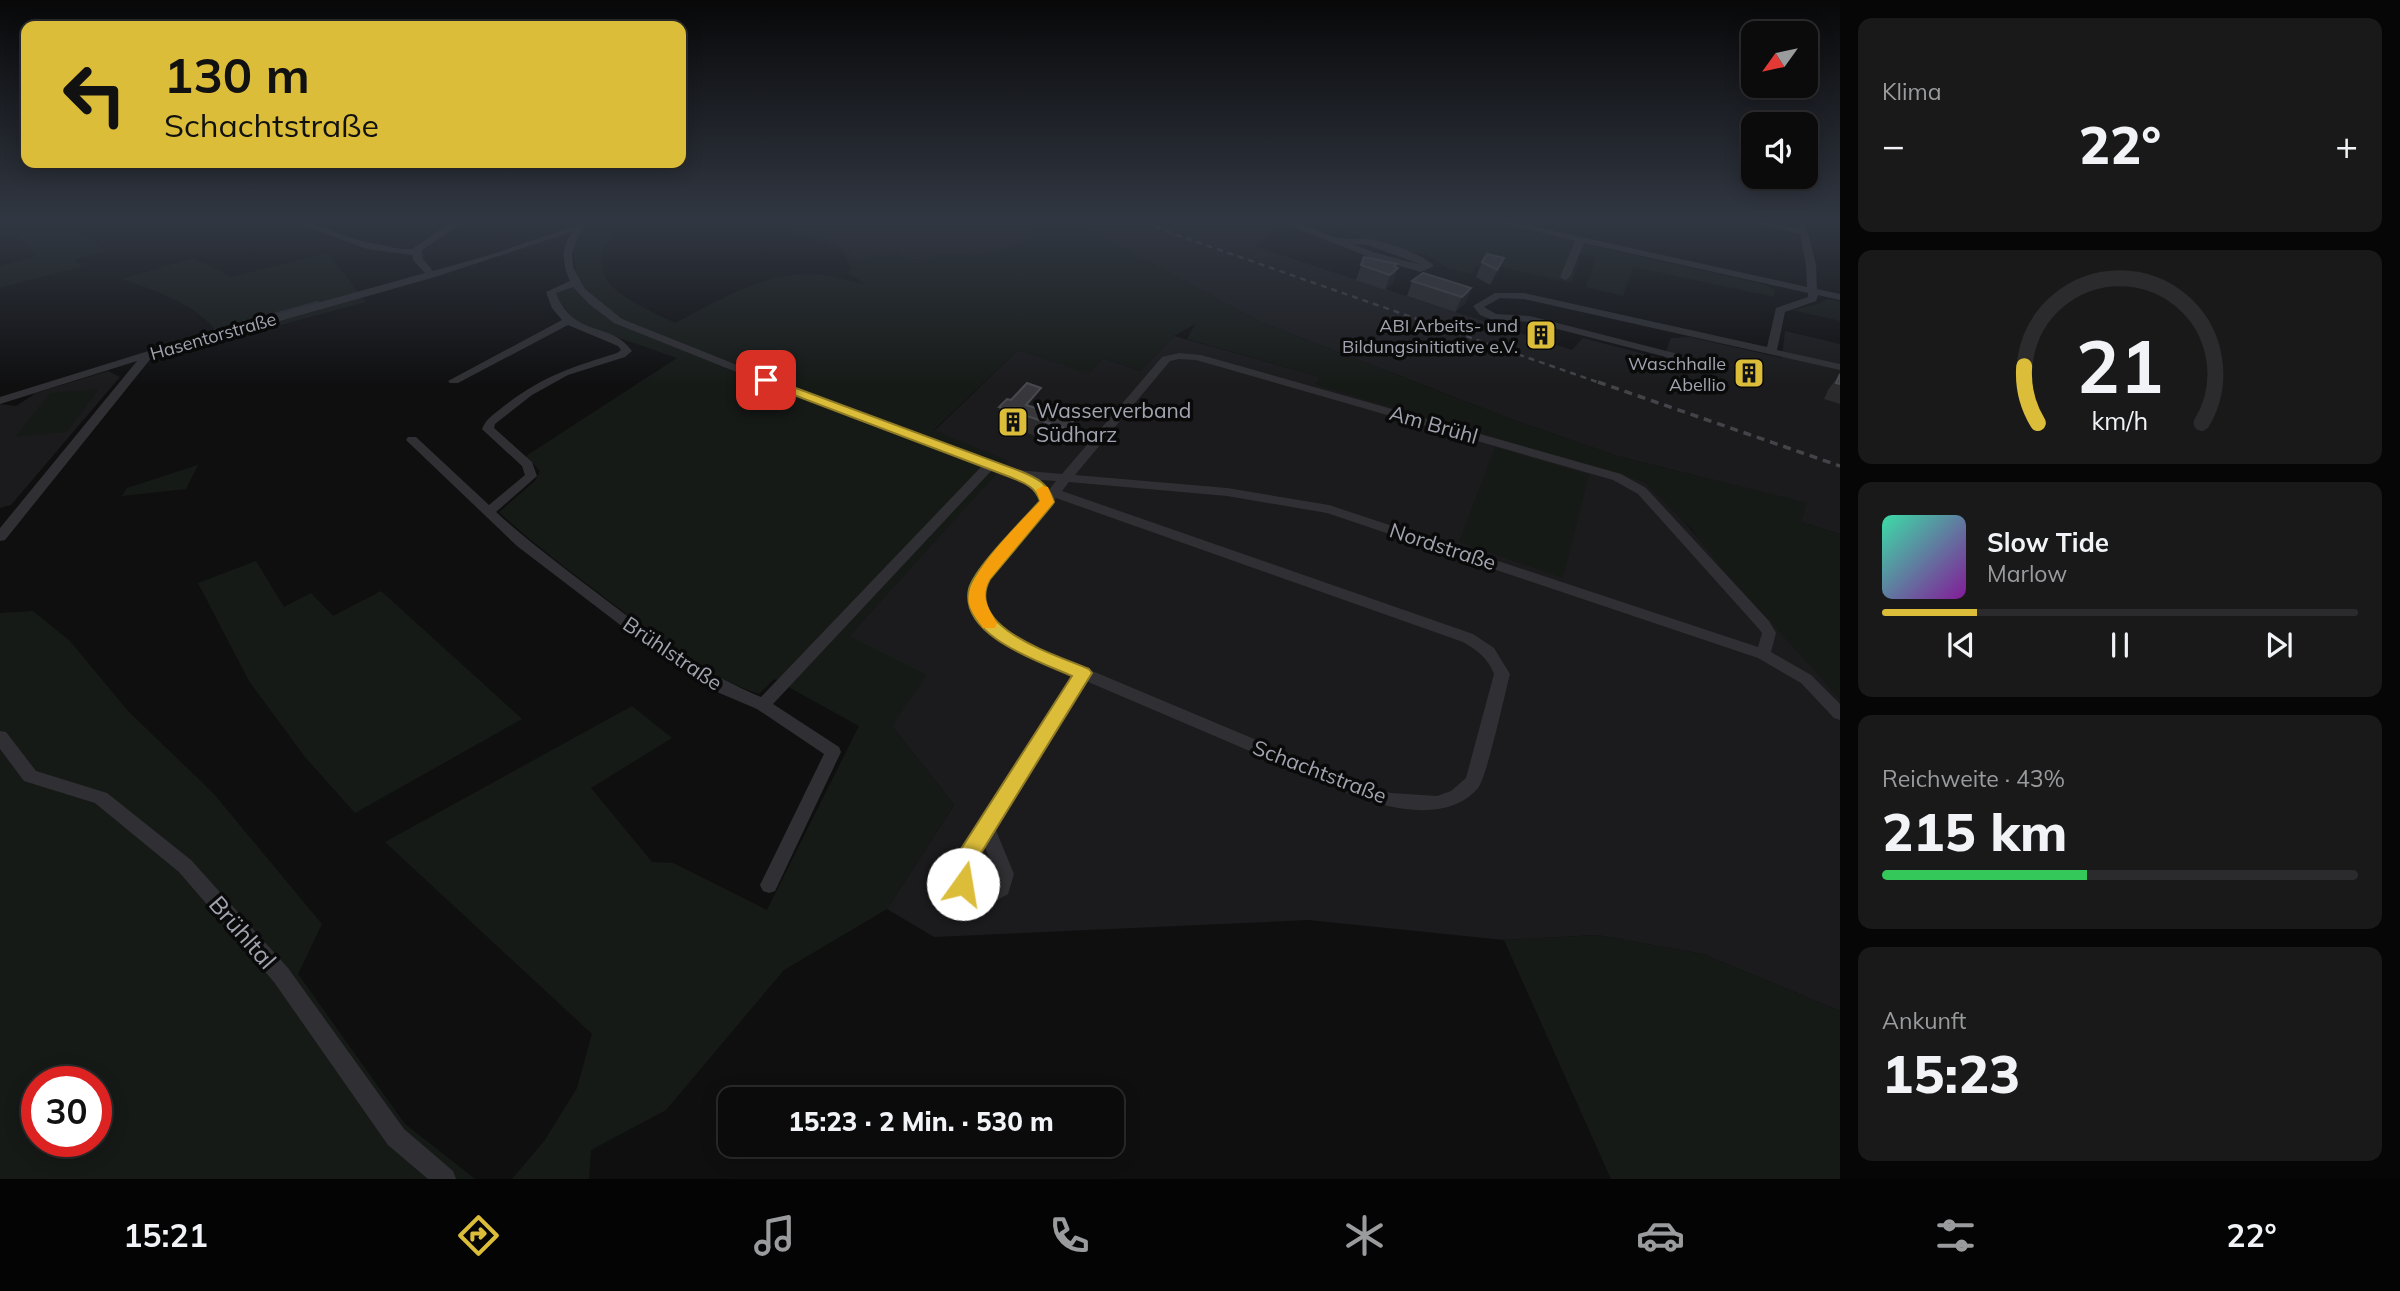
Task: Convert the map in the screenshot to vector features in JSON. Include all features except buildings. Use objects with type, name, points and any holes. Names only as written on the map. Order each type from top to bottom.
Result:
[{"type":"street","name":"Hasentorstraße","points":[[0,401],[149,354],[432,275]]},
{"type":"street","points":[[489,511],[531,476],[528,465],[488,429],[490,423],[528,393],[555,377],[627,351],[622,344],[566,321],[551,292],[574,283],[571,275]]},
{"type":"street","points":[[1736,275],[1840,297]]},
{"type":"street","points":[[1772,350],[1780,310],[1812,300],[1811,275]]},
{"type":"street","name":"Schachtstraße","points":[[574,283],[593,304],[626,325],[1015,474],[1039,485],[1051,497],[1468,638],[1487,649],[1497,659],[1502,674],[1473,782],[1457,796],[1437,803],[1413,804],[1363,792],[1023,648],[1000,634],[986,620],[977,604],[977,588],[984,576],[1051,497],[1067,477]]},
{"type":"street","points":[[1674,356],[1530,319],[1494,317],[1484,313],[1478,306],[1495,296],[1524,296],[1840,367]]},
{"type":"street","points":[[454,381],[566,321]]},
{"type":"street","points":[[0,537],[149,354]]},
{"type":"street","name":"Am Brühl","points":[[1067,477],[1161,363],[1173,356],[1197,358],[1575,464],[1629,483],[1662,511],[1764,625],[1769,633],[1763,654]]},
{"type":"street","name":"Brühlstraße","points":[[412,440],[523,543],[671,656],[722,688],[763,705],[833,752],[768,885]]},
{"type":"street","points":[[763,705],[990,465]]},
{"type":"street","name":"Nordstraße","points":[[1015,474],[1227,492],[1329,509],[1763,654],[1806,679],[1840,714]]},
{"type":"street","points":[[986,828],[1083,673]]},
{"type":"street","name":"Brühltal","points":[[0,737],[30,776],[101,798],[185,866],[281,975],[396,1137],[445,1179]]},
{"type":"shaded area","points":[[0,275],[49,275],[0,288]]},
{"type":"shaded area","points":[[135,275],[345,275],[366,302],[222,341],[215,329],[193,310],[164,295],[122,279]]},
{"type":"shaded area","points":[[578,275],[605,275],[623,296],[675,323],[758,283],[794,275],[825,275],[865,284],[852,275],[1173,275],[1260,322],[1516,421],[1617,456],[1807,503],[1801,522],[1840,534],[1840,699],[1726,573],[1693,531],[1645,482],[1316,385],[1320,377],[1187,339],[1195,324],[1174,336],[1140,371],[1103,358],[1089,374],[1018,350],[934,430],[1008,461],[849,636],[927,675],[892,726],[954,805],[887,909],[784,970],[666,1110],[591,1150],[589,1179],[512,1179],[545,1140],[577,1088],[592,1034],[385,842],[632,706],[672,738],[591,788],[652,862],[673,863],[767,910],[859,726],[774,679],[759,694],[699,665],[661,641],[499,512],[535,481],[540,471],[526,456],[677,358],[582,325],[570,315],[555,293],[579,280]]},
{"type":"shaded area","points":[[1173,275],[1342,275],[1572,350],[1583,338],[1663,359],[1671,338],[1689,337],[1782,358],[1785,331],[1840,344],[1840,534],[1801,522],[1806,503],[1617,456],[1516,421],[1260,322]]},
{"type":"shaded area","points":[[1536,275],[1574,275],[1571,283]]},
{"type":"shaded area","points":[[1590,275],[1630,275],[1623,296],[1586,287]]},
{"type":"shaded area","points":[[1671,275],[1723,275],[1763,284],[1775,290],[1774,297]]},
{"type":"shaded area","points":[[1827,299],[1840,301],[1840,321],[1792,310],[1817,304]]},
{"type":"shaded area","points":[[1174,336],[1321,377],[1316,384],[1626,475],[1645,482],[1670,506],[1840,699],[1840,1011],[1703,954],[1597,935],[1504,940],[1308,920],[934,937],[887,909],[954,805],[892,726],[849,636],[1007,461],[934,431],[1018,350],[1089,373],[1103,358],[1140,371]]},
{"type":"shaded area","points":[[108,371],[120,377],[11,505],[0,508],[0,404],[16,406],[36,393]]},
{"type":"shaded area","points":[[99,389],[67,432],[15,437],[50,393]]},
{"type":"shaded area","points":[[1495,447],[1589,475],[1563,578],[1459,542]]},
{"type":"shaded area","points":[[198,465],[186,489],[122,496],[127,488]]},
{"type":"shaded area","points":[[256,561],[284,607],[311,593],[333,616],[381,591],[522,719],[355,813],[305,757],[249,681],[198,583]]},
{"type":"shaded area","points":[[33,611],[70,641],[128,711],[213,793],[322,924],[298,974],[405,1124],[475,1179],[0,1179],[0,613]]},
{"type":"shaded area","points":[[1597,935],[1703,954],[1840,1011],[1840,1179],[1611,1179],[1504,940]]},
{"type":"waterway","points":[[213,331],[318,302]]},
{"type":"railway","points":[[1291,275],[1603,384]]},
{"type":"railway","points":[[1598,382],[1840,466]]},
{"type":"slow traffic","points":[[989,623],[977,604],[977,588],[984,576],[1047,502],[1043,490]]},
{"type":"place","name":"ABI Arbeits- und Bildungsinitiative e.V.","points":[[1541,335]]},
{"type":"place","name":"Waschhalle Abellio","points":[[1749,373]]},
{"type":"place","name":"Wasserverband Südharz","points":[[1013,422]]},
{"type":"route","points":[[766,380],[858,417],[1015,474],[1036,483],[1044,492],[1047,502],[984,576],[977,588],[977,604],[986,620],[1000,634],[1023,648],[1083,673],[960,870],[963,884]]}]
